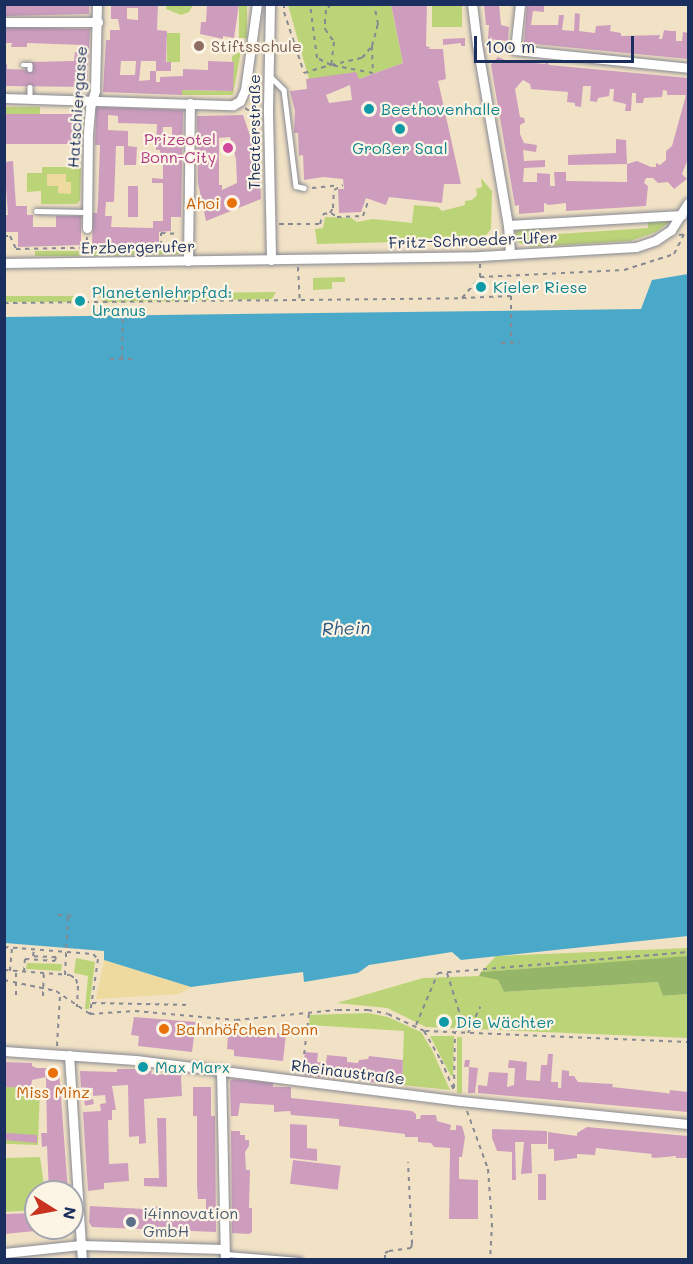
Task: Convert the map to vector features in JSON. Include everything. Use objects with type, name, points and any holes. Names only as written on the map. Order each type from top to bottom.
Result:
[{"type":"street","name":"Hatschiergasse","points":[[87,228],[90,108],[93,99],[97,4]]},
{"type":"street","points":[[4,98],[93,99],[221,105],[240,101],[245,90],[257,4]]},
{"type":"street","name":"Theaterstraße","points":[[270,4],[271,260]]},
{"type":"street","points":[[472,4],[508,225],[510,254]]},
{"type":"street","points":[[520,4],[515,50],[688,68]]},
{"type":"street","points":[[4,22],[98,22]]},
{"type":"street","points":[[188,261],[190,103]]},
{"type":"street","points":[[682,215],[688,203]]},
{"type":"street","name":"Fritz-Schroeder-Ufer","points":[[508,225],[682,215]]},
{"type":"street","name":"Fritz-Schroeder-Ufer","points":[[271,260],[510,254],[636,248],[656,240],[671,230],[682,215]]},
{"type":"street","name":"Erzbergerufer","points":[[4,263],[271,260]]},
{"type":"street","name":"Rheinaustraße","points":[[4,1052],[57,1054],[221,1070],[460,1101],[688,1124]]},
{"type":"street","points":[[69,1055],[82,1260]]},
{"type":"street","points":[[4,1253],[81,1245],[224,1254],[221,1070]]},
{"type":"lane","points":[[23,65],[30,65],[30,69]]},
{"type":"lane","points":[[269,75],[284,90],[296,186],[304,188]]},
{"type":"lane","points":[[30,87],[30,98]]},
{"type":"lane","points":[[36,211],[87,212]]},
{"type":"lane","points":[[224,1254],[300,1260]]},
{"type":"path","points":[[284,4],[304,74],[362,58],[372,46]]},
{"type":"path","points":[[310,4],[317,58],[331,65],[374,73],[372,46],[378,24],[374,4]]},
{"type":"path","points":[[331,4],[326,10],[325,29],[334,42],[331,65]]},
{"type":"path","points":[[493,44],[502,43]]},
{"type":"path","points":[[248,111],[255,112]]},
{"type":"path","points":[[304,188],[341,185],[334,190],[330,213]]},
{"type":"path","points":[[270,224],[320,224],[323,214],[330,213],[337,217],[363,216],[369,200]]},
{"type":"path","points":[[161,246],[160,233],[188,234]]},
{"type":"path","points":[[462,298],[480,277],[624,270],[674,254],[684,234],[688,234]]},
{"type":"path","points":[[4,236],[10,236],[16,249],[188,246]]},
{"type":"path","points":[[297,260],[300,300]]},
{"type":"path","points":[[4,303],[511,296],[511,342]]},
{"type":"path","points":[[122,359],[123,303]]},
{"type":"path","points":[[501,343],[520,342]]},
{"type":"path","points":[[110,359],[135,359]]},
{"type":"path","points":[[58,915],[75,916]]},
{"type":"path","points":[[65,975],[68,916]]},
{"type":"path","points":[[4,947],[93,954],[98,959],[90,1014]]},
{"type":"path","points":[[10,971],[12,948]]},
{"type":"path","points":[[24,972],[25,959],[55,961],[56,957],[33,956],[34,950]]},
{"type":"path","points":[[416,1025],[438,974],[688,952]]},
{"type":"path","points":[[4,970],[65,975],[76,979],[76,1007]]},
{"type":"path","points":[[16,971],[16,995]]},
{"type":"path","points":[[43,996],[44,973]]},
{"type":"path","points":[[447,973],[463,1024],[462,1033]]},
{"type":"path","points":[[4,980],[16,980],[43,990],[56,991],[76,1007],[90,1014],[135,1011],[236,1020],[309,1012],[368,1010],[388,1014],[416,1025],[424,1031],[435,1048],[454,1091],[455,1032]]},
{"type":"path","points":[[57,1054],[60,995]]},
{"type":"path","points":[[92,1003],[191,1005]]},
{"type":"path","points":[[468,1033],[480,1007]]},
{"type":"path","points":[[301,1081],[309,1012]]},
{"type":"path","points":[[424,1031],[688,1042]]},
{"type":"path","points":[[460,1101],[472,1119],[488,1169],[492,1223],[490,1260]]},
{"type":"path","points":[[385,1260],[385,1253],[411,1248],[412,1244],[408,1162]]},
{"type":"green space","points":[[167,4],[193,5],[189,12],[181,15],[166,9]]},
{"type":"green space","points":[[239,5],[247,5],[247,38],[239,38]]},
{"type":"green space","points":[[288,5],[391,5],[403,63],[359,79],[309,79]]},
{"type":"green space","points":[[432,5],[462,5],[462,27],[432,27]]},
{"type":"green space","points":[[167,33],[180,33],[180,62],[167,62]]},
{"type":"green space","points":[[241,51],[233,95],[182,95],[182,90],[232,91],[232,56]]},
{"type":"green space","points":[[5,107],[40,107],[40,114],[5,114]]},
{"type":"green space","points":[[71,107],[84,107],[84,130],[79,130],[79,114],[71,113]]},
{"type":"green space","points":[[42,167],[81,167],[80,200],[77,204],[41,204],[41,191],[27,192],[27,173],[42,173]]},
{"type":"green space","points":[[481,178],[492,191],[491,229],[482,240],[317,244],[315,229],[323,228],[325,217],[351,218],[357,222],[373,219],[412,223],[414,205],[438,207],[442,211],[465,205],[465,201],[472,200],[477,195],[476,189],[482,187]]},
{"type":"green space","points":[[648,219],[672,220],[656,232],[630,241],[531,247],[519,243],[515,234],[520,228],[541,227],[542,235],[648,228]]},
{"type":"green space","points":[[181,249],[181,254],[93,256],[93,250]]},
{"type":"green space","points":[[35,251],[79,251],[79,256],[35,256]]},
{"type":"green space","points":[[345,277],[345,282],[332,282],[332,289],[313,290],[313,278]]},
{"type":"green space","points":[[276,292],[272,299],[103,302],[98,294]]},
{"type":"green space","points":[[5,296],[87,296],[87,302],[5,302]]},
{"type":"green space","points":[[688,948],[688,956],[481,972],[496,956]]},
{"type":"green space","points":[[688,956],[688,994],[663,996],[658,982],[504,992],[498,980],[479,976],[481,972]]},
{"type":"green space","points":[[76,958],[95,962],[89,1009],[85,1009],[88,976],[74,973]]},
{"type":"green space","points":[[27,963],[62,964],[61,971],[26,969]]},
{"type":"green space","points":[[479,976],[498,980],[504,992],[658,982],[664,996],[688,994],[688,1038],[426,1027],[387,1008],[337,1003],[423,978]]},
{"type":"green space","points":[[368,1013],[388,1017],[421,1032],[450,1090],[402,1085],[404,1031],[309,1025],[310,1015]]},
{"type":"green space","points":[[430,1036],[454,1036],[453,1076],[451,1076]]},
{"type":"green space","points":[[457,1037],[462,1037],[462,1093],[457,1093]]},
{"type":"green space","points":[[5,1087],[40,1088],[38,1145],[4,1144]]},
{"type":"green space","points":[[40,1157],[43,1180],[24,1180],[24,1211],[5,1212],[5,1158]]},
{"type":"sand","points":[[47,174],[66,174],[66,182],[71,182],[71,194],[58,193],[58,186],[47,186]]},
{"type":"sand","points":[[104,960],[191,987],[179,994],[96,999]]},
{"type":"water","name":"Rhein","points":[[688,274],[688,936],[461,960],[452,952],[369,965],[358,973],[304,982],[303,972],[191,987],[104,960],[104,951],[5,943],[5,317],[641,309],[652,280]]},
{"type":"building","points":[[4,4],[89,4],[89,14],[4,16]]},
{"type":"building","points":[[111,4],[158,4],[157,30],[167,31],[166,62],[171,62],[171,71],[156,71],[156,82],[160,82],[160,77],[183,76],[183,69],[208,70],[208,61],[234,62],[233,91],[182,90],[182,95],[103,92],[106,40],[110,40],[110,30],[120,30],[118,19],[111,19]],"holes":[[[127,8],[138,8],[138,20],[127,19]],[[121,61],[136,61],[135,75],[120,75]],[[141,61],[156,61],[156,71],[150,71],[150,80],[139,81]]]},
{"type":"building","name":"Stiftsschule","points":[[207,4],[239,4],[234,38],[223,36],[223,39],[200,34],[201,22],[206,22]]},
{"type":"building","name":"Beethovenhalle","points":[[391,4],[427,4],[426,46],[431,48],[427,49],[443,49],[446,79],[438,81],[461,184],[444,184],[442,203],[389,197],[386,205],[366,198],[361,212],[339,213],[338,189],[344,189],[343,179],[323,177],[304,180],[303,155],[299,156],[298,133],[294,133],[295,111],[290,91],[307,89],[306,79],[356,72],[359,79],[403,63]],"holes":[[[350,85],[352,100],[329,103],[326,95]]]},
{"type":"building","points":[[484,4],[499,4],[501,25],[509,27],[508,41],[488,39],[489,25],[486,25]]},
{"type":"building","points":[[527,4],[544,4],[544,12],[533,11],[531,25],[558,25],[559,15],[564,15],[562,30],[574,31],[575,13],[580,14],[579,31],[595,33],[596,26],[611,25],[610,31],[621,33],[621,36],[660,35],[659,39],[662,39],[664,30],[676,31],[676,41],[682,41],[683,32],[688,33],[688,59],[524,43]]},
{"type":"building","points":[[4,27],[90,29],[87,87],[4,86],[4,64],[7,64],[7,69],[32,70],[31,62],[74,61],[75,52],[81,52],[81,45],[27,43],[27,47],[11,47],[12,43],[4,43]]},
{"type":"building","points":[[465,38],[465,46],[461,46],[461,43],[443,45],[443,39]]},
{"type":"building","points":[[498,57],[505,60],[545,64],[547,62],[549,65],[688,78],[688,159],[682,174],[687,179],[674,189],[668,182],[658,183],[653,178],[646,178],[644,183],[648,186],[646,206],[566,211],[566,203],[549,205],[544,203],[544,212],[519,214],[519,205],[515,206],[491,65]],"holes":[[[523,80],[530,84],[531,89],[568,92],[567,102],[581,107],[583,86],[591,86],[590,101],[597,102],[598,98],[609,96],[610,89],[614,89],[613,101],[626,104],[625,111],[631,111],[632,93],[636,93],[636,103],[643,103],[644,98],[662,97],[663,90],[667,91],[667,95],[686,95],[672,146],[666,151],[666,160],[660,165],[656,163],[656,167],[637,161],[627,164],[627,182],[566,181],[566,172],[554,172],[555,186],[550,186],[550,174],[537,173],[537,182],[523,182],[524,168],[545,167],[545,160],[524,161],[523,150],[536,152],[537,145],[524,143],[520,134],[520,125],[525,122],[524,118],[520,117],[515,89]]]},
{"type":"building","points":[[99,107],[183,110],[181,217],[171,217],[171,231],[159,232],[159,245],[92,245],[93,213],[97,213],[98,202],[100,145],[95,145],[96,109]],"holes":[[[108,115],[118,116],[118,123],[157,124],[156,150],[160,150],[160,157],[163,157],[163,179],[152,178],[152,183],[163,183],[163,221],[153,221],[153,228],[111,227],[112,216],[105,216],[106,202],[114,202],[116,146],[124,146],[124,165],[136,165],[137,147],[128,146],[128,131],[108,130]],[[163,127],[172,127],[172,141],[162,141]]]},
{"type":"building","points":[[4,114],[79,114],[79,144],[4,144]]},
{"type":"building","points":[[243,115],[259,162],[261,199],[206,221],[198,183],[197,116]],"holes":[[[230,137],[236,159],[237,183],[222,190],[222,185],[219,185],[219,138]]]},
{"type":"building","points":[[616,139],[626,140],[627,164],[568,165],[568,155],[616,153]]},
{"type":"building","points":[[13,161],[16,206],[27,206],[27,215],[33,215],[33,227],[56,227],[56,216],[81,216],[81,245],[18,247],[18,232],[4,232],[4,215],[8,215],[4,162]]},
{"type":"building","points":[[128,186],[138,186],[138,217],[128,217]]},
{"type":"building","name":"Bahnhöfchen Bonn","points":[[134,1017],[196,1022],[192,1052],[138,1046],[139,1036],[131,1035]]},
{"type":"building","points":[[240,1029],[239,1034],[277,1038],[277,1033],[286,1034],[283,1061],[234,1056],[234,1050],[227,1049],[228,1034]]},
{"type":"building","points":[[305,1052],[318,1053],[317,1062],[326,1063],[327,1055],[347,1057],[347,1062],[358,1063],[359,1060],[368,1059],[369,1056],[403,1060],[402,1085],[302,1075]]},
{"type":"building","points":[[548,1054],[553,1054],[551,1082],[558,1082],[558,1088],[561,1088],[562,1070],[569,1071],[569,1076],[574,1076],[578,1082],[613,1084],[612,1087],[669,1094],[670,1090],[688,1092],[688,1112],[478,1093],[478,1085],[487,1086],[489,1072],[508,1073],[507,1087],[514,1085],[515,1068],[508,1068],[509,1060],[527,1062],[526,1080],[540,1081],[541,1065],[547,1065]]},
{"type":"building","points":[[465,1060],[470,1060],[469,1067],[464,1067]]},
{"type":"building","points":[[4,1062],[32,1063],[32,1066],[37,1068],[56,1068],[59,1071],[67,1180],[48,1180],[47,1146],[42,1147],[41,1133],[47,1133],[46,1077],[32,1080],[31,1088],[4,1087]]},
{"type":"building","points":[[469,1067],[478,1068],[475,1093],[468,1093]]},
{"type":"building","points":[[117,1069],[152,1071],[151,1074],[181,1075],[182,1096],[144,1099],[146,1143],[139,1144],[139,1136],[129,1137],[128,1085],[112,1086],[116,1110],[112,1110],[112,1120],[108,1120],[109,1164],[128,1163],[129,1181],[104,1183],[104,1189],[88,1191],[83,1112],[101,1111],[100,1104],[106,1103],[105,1095],[93,1096],[93,1088],[81,1089],[80,1071],[117,1072]]},
{"type":"building","points":[[233,1079],[273,1083],[273,1087],[291,1087],[291,1098],[412,1111],[416,1114],[416,1119],[420,1119],[421,1115],[436,1115],[437,1121],[451,1125],[450,1130],[456,1130],[456,1125],[462,1126],[465,1137],[462,1157],[459,1157],[459,1179],[478,1180],[478,1219],[449,1219],[450,1148],[434,1147],[431,1143],[418,1142],[418,1137],[405,1137],[405,1134],[339,1126],[339,1119],[291,1115],[290,1111],[274,1112],[274,1105],[240,1103],[238,1116],[231,1116],[230,1081]]},
{"type":"building","points":[[193,1087],[211,1087],[211,1116],[215,1116],[216,1232],[92,1227],[89,1222],[90,1206],[144,1209],[159,1206],[158,1210],[206,1211],[206,1199],[198,1199],[197,1116],[193,1116]]},
{"type":"building","points":[[93,1099],[94,1104],[85,1106],[84,1101]]},
{"type":"building","points":[[157,1118],[166,1118],[167,1187],[144,1186],[144,1178],[159,1178]]},
{"type":"building","points":[[290,1124],[307,1125],[307,1148],[317,1149],[317,1161],[290,1158]]},
{"type":"building","points":[[587,1127],[688,1136],[688,1158],[676,1158],[676,1156],[655,1158],[651,1157],[652,1154],[596,1148],[595,1155],[577,1154],[577,1158],[554,1161],[554,1149],[548,1149],[548,1132],[577,1136],[577,1133]]},
{"type":"building","points":[[492,1129],[547,1131],[547,1144],[531,1144],[532,1173],[521,1174],[524,1142],[515,1142],[516,1180],[512,1180],[512,1152],[497,1151],[492,1138]]},
{"type":"building","points":[[231,1131],[240,1131],[240,1135],[245,1135],[245,1140],[249,1140],[249,1146],[245,1152],[246,1170],[250,1170],[249,1208],[252,1208],[252,1232],[249,1234],[232,1233]]},
{"type":"building","points":[[6,1133],[37,1135],[37,1143],[5,1140]]},
{"type":"building","points":[[293,1160],[341,1166],[338,1190],[290,1184]]},
{"type":"building","points":[[538,1174],[546,1174],[546,1200],[538,1200]]},
{"type":"building","points":[[24,1213],[24,1232],[4,1234],[4,1214]]},
{"type":"place","name":"Stiftsschule","points":[[199,46]]},
{"type":"place","name":"Beethovenhalle","points":[[369,109]]},
{"type":"place","name":"Großer Saal","points":[[400,129]]},
{"type":"place","name":"Prizeotel Bonn-City","points":[[228,148]]},
{"type":"place","name":"Ahoi","points":[[232,203]]},
{"type":"place","name":"Kieler Riese","points":[[481,287]]},
{"type":"place","name":"Planetenlehrpfad: Uranus","points":[[80,301]]},
{"type":"place","name":"Die Wächter","points":[[444,1022]]},
{"type":"place","name":"Bahnhöfchen Bonn","points":[[164,1029]]},
{"type":"place","name":"Max Marx","points":[[143,1067]]},
{"type":"place","name":"Miss Minz","points":[[53,1073]]},
{"type":"place","name":"i4innovation GmbH","points":[[131,1222]]}]
